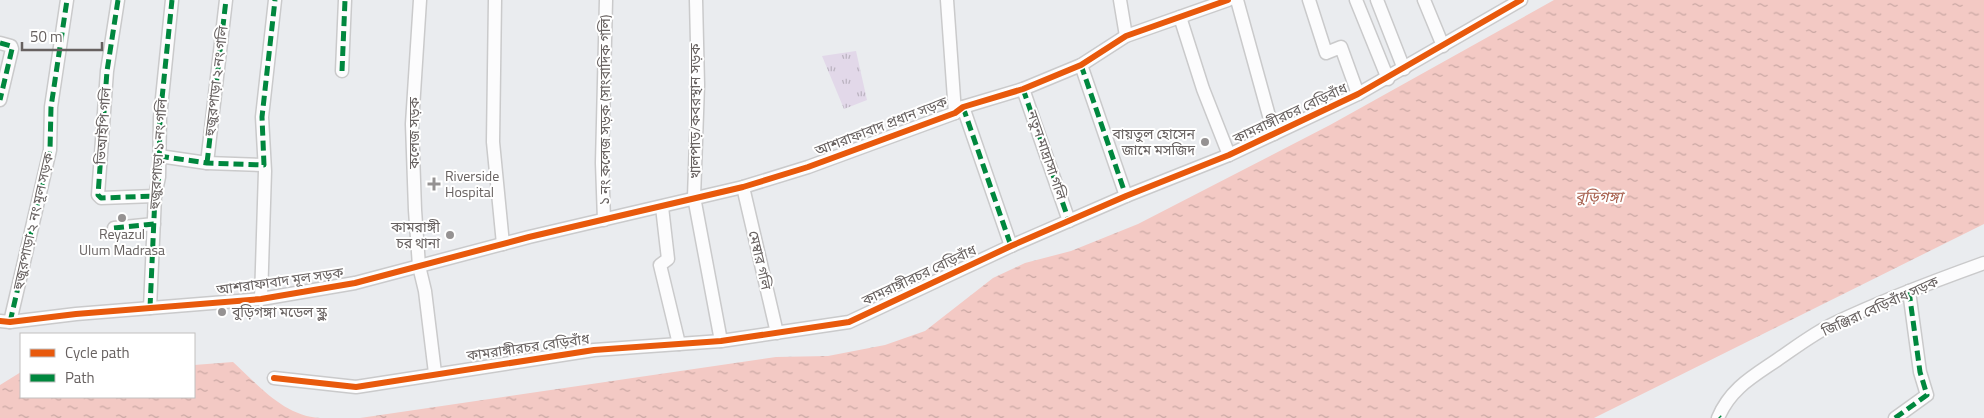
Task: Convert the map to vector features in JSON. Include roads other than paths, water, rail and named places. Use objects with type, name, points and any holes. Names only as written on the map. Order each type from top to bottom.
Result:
[{"type":"street","name":"হুজুরপাড়া ২ নং মূল সড়ক","points":[[5,322],[42,193],[50,150],[51,107],[67,0]]},
{"type":"street","name":"ভিআইপি গলি","points":[[118,0],[107,71],[98,195],[101,198],[155,196]]},
{"type":"street","name":"হুজুরপাড়া ১ নং গলি","points":[[150,308],[155,196],[159,177],[160,118],[172,0]]},
{"type":"street","name":"হুজুরপাড়া ২ নং গলি","points":[[207,163],[226,0]]},
{"type":"street","points":[[262,299],[264,165],[262,117],[275,0]]},
{"type":"street","points":[[342,71],[345,0]]},
{"type":"street","name":"কলেজ সড়ক","points":[[420,0],[412,124],[419,266],[425,291],[435,374]]},
{"type":"street","points":[[495,0],[493,142],[503,244]]},
{"type":"street","name":"১ নং কলেজ সড়ক (সাংবাদিক গলি)","points":[[604,220],[602,163],[606,0]]},
{"type":"street","name":"খালপাড়/কবরস্থান সড়ক","points":[[696,0],[698,85],[694,197],[721,341]]},
{"type":"street","points":[[947,0],[959,110],[1010,246]]},
{"type":"street","points":[[1120,0],[1126,36]]},
{"type":"street","name":"আশরাফাবাদ প্রধান সড়ক","points":[[529,237],[743,187],[808,167],[959,110],[1023,89],[1081,65],[1126,36],[1180,17],[1207,4],[1228,0]]},
{"type":"street","points":[[1236,0],[1274,134]]},
{"type":"street","points":[[1309,0],[1326,53],[1341,47],[1358,94]]},
{"type":"street","points":[[1356,0],[1388,79]]},
{"type":"street","points":[[1377,0],[1404,69]]},
{"type":"street","points":[[1424,0],[1443,46]]},
{"type":"street","name":"কামরাঙ্গীরচর বেড়িবাঁধ","points":[[274,378],[356,387],[594,350],[721,341],[849,322],[1010,246],[1126,196],[1229,155],[1358,94],[1388,79],[1521,0]]},
{"type":"street","points":[[1180,17],[1229,155]]},
{"type":"street","points":[[0,100],[12,49],[5,44]]},
{"type":"street","points":[[1081,65],[1126,196]]},
{"type":"street","name":"নতুন মাদ্রাসা গলি","points":[[1023,89],[1069,221]]},
{"type":"street","points":[[159,156],[207,163],[264,165]]},
{"type":"street","name":"মেম্বার গলি","points":[[743,187],[777,332]]},
{"type":"street","points":[[662,207],[668,259],[660,265],[679,344]]},
{"type":"street","points":[[114,228],[154,224]]},
{"type":"street","name":"আশরাফাবাদ মূল সড়ক","points":[[5,322],[262,299],[355,283],[529,237]]},
{"type":"street","name":"জিঞ্জিরা বেড়িবাঁধ সড়ক","points":[[1719,418],[1724,404],[1742,384],[1805,340],[1834,324],[1909,290],[1984,263]]},
{"type":"street","points":[[1895,418],[1908,414],[1927,392],[1920,372],[1909,290]]},
{"type":"water","name":"বুড়িগঙ্গা","points":[[1554,0],[1984,0],[1984,224],[1594,418],[360,418],[776,357],[828,356],[885,345],[925,331],[993,278],[1025,263],[1071,251],[1138,224],[1330,125]]},
{"type":"water","points":[[233,362],[272,398],[295,412],[320,418],[0,418],[0,385],[20,373],[20,398],[195,398],[195,365]]},
{"type":"place","name":"বায়তুল হোসেন জামে মসজিদ","points":[[1205,142]]},
{"type":"place","name":"Riverside Hospital","points":[[434,184]]},
{"type":"place","name":"Reyazul Ulum Madrasa","points":[[122,218]]},
{"type":"place","name":"কামরাঙ্গী চর থানা","points":[[450,235]]},
{"type":"place","name":"বুড়িগঙ্গা মডেল স্কুল","points":[[222,312]]}]
